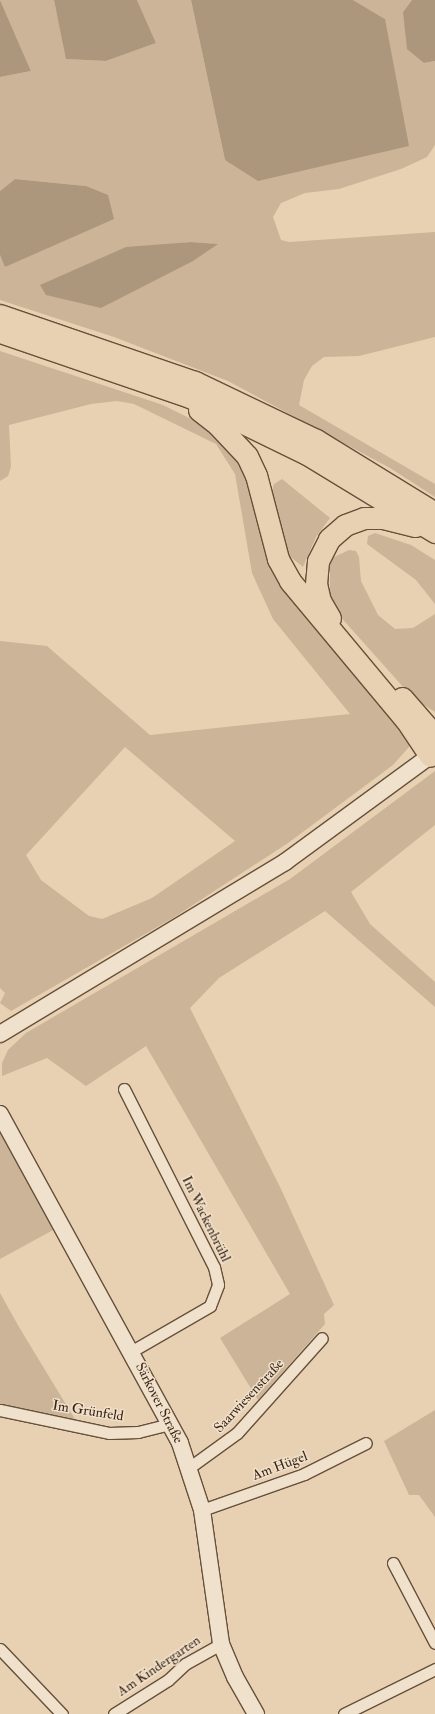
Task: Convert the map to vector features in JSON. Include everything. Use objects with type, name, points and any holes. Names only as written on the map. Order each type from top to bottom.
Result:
[{"type":"highway","points":[[0,315],[125,355],[202,385],[316,440],[435,513]]},
{"type":"highway","points":[[0,332],[167,388],[307,454],[435,532]]},
{"type":"highway","points":[[167,388],[218,424],[247,456],[256,475],[278,559],[290,581],[406,720],[430,756]]},
{"type":"highway","points":[[435,532],[383,518],[357,520],[329,539],[318,561],[316,576],[320,601],[331,619],[376,672],[428,718],[435,736]]},
{"type":"main road","points":[[0,1034],[284,862],[430,756]]},
{"type":"main road","name":"Särkover Straße","points":[[0,1114],[132,1351],[171,1424],[190,1467],[202,1510],[221,1644],[235,1677],[256,1714]]},
{"type":"street","name":"Im Wackenbrühl","points":[[124,1089],[214,1268],[218,1285],[210,1306],[132,1351]]},
{"type":"street","name":"Saarwiesenstraße","points":[[190,1467],[238,1433],[322,1338]]},
{"type":"street","name":"Im Grünfeld","points":[[0,1410],[109,1433],[138,1432],[171,1424]]},
{"type":"street","name":"Am Hügel","points":[[202,1510],[304,1474],[366,1444]]},
{"type":"street","points":[[393,1563],[435,1643]]},
{"type":"street","name":"Am Kindergarten","points":[[114,1714],[168,1680],[186,1664],[221,1644]]},
{"type":"street","points":[[0,1649],[62,1714]]},
{"type":"street","points":[[344,1714],[435,1669]]},
{"type":"shaded area","points":[[0,0],[54,0],[67,59],[106,61],[156,43],[137,0],[191,0],[225,160],[385,19],[353,0],[412,0],[403,12],[424,63],[435,61],[435,145],[427,157],[401,169],[339,189],[305,193],[281,203],[273,217],[281,240],[289,242],[435,232],[435,337],[359,356],[324,357],[312,366],[304,380],[299,405],[435,484],[435,497],[390,468],[228,381],[114,337],[0,300],[0,255],[6,267],[86,186],[15,179],[0,191],[0,77],[31,71]],"holes":[[[191,242],[217,244],[101,308],[160,245]]]},
{"type":"shaded area","points":[[0,0],[31,71],[0,77]]},
{"type":"shaded area","points":[[54,0],[137,0],[156,43],[106,61],[66,59]]},
{"type":"shaded area","points":[[191,0],[353,0],[385,19],[409,146],[258,181],[225,160]]},
{"type":"shaded area","points":[[412,0],[435,0],[435,61],[424,63],[407,49],[403,12]]},
{"type":"shaded area","points":[[15,179],[86,186],[108,195],[114,219],[5,267],[0,255],[0,191]]},
{"type":"shaded area","points":[[191,242],[218,244],[193,261],[101,308],[46,295],[40,285],[126,247]]},
{"type":"shaded area","points":[[0,351],[163,405],[209,428],[225,441],[248,475],[266,550],[410,739],[409,747],[393,765],[288,843],[173,918],[11,1011],[0,1003],[5,993],[0,988],[0,641],[47,646],[150,735],[350,714],[273,619],[252,573],[235,474],[216,444],[134,404],[117,401],[91,404],[9,425],[11,467],[8,476],[0,481]],"holes":[[[125,747],[235,841],[152,898],[102,919],[89,916],[41,880],[26,855]]]},
{"type":"shaded area","points":[[282,479],[330,518],[316,537],[303,567],[287,554],[271,494],[274,484]]},
{"type":"shaded area","points":[[375,533],[411,545],[435,560],[435,604],[416,580],[367,544],[368,536]]},
{"type":"shaded area","points":[[349,550],[356,551],[359,557],[361,581],[378,615],[395,629],[413,628],[435,614],[435,712],[413,698],[338,614],[330,598],[330,559]]},
{"type":"shaded area","points":[[435,771],[435,825],[351,892],[370,924],[435,982],[435,1007],[325,911],[219,978],[190,1008],[281,1189],[334,1305],[324,1314],[325,1324],[258,1400],[220,1338],[290,1294],[146,1046],[86,1086],[47,1058],[2,1076],[2,1063],[8,1050],[26,1033],[290,879]]},
{"type":"shaded area","points":[[0,1130],[55,1229],[0,1259]]},
{"type":"shaded area","points":[[0,1293],[19,1327],[76,1421],[0,1404]]},
{"type":"shaded area","points":[[435,1410],[435,1517],[419,1495],[409,1495],[384,1441]]}]
